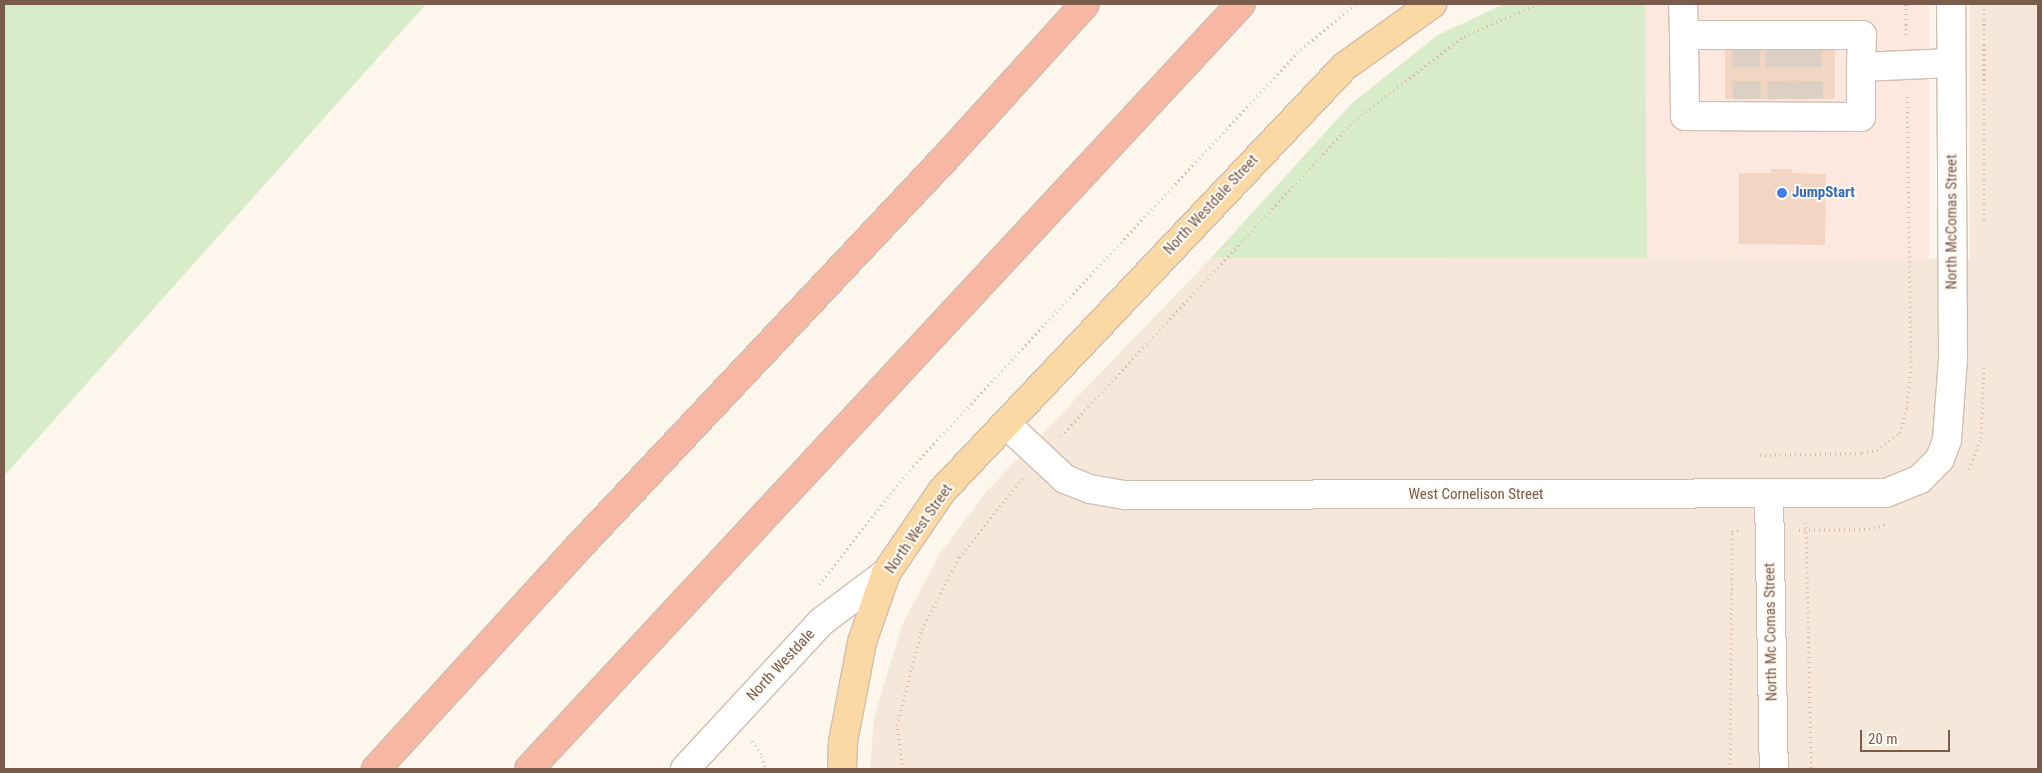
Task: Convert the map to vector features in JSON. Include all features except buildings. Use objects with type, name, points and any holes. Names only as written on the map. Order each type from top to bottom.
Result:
[{"type":"highway","points":[[376,769],[574,552],[949,154],[1085,4]]},
{"type":"highway","points":[[529,769],[1240,4]]},
{"type":"main road","name":"North Westdale Street","points":[[1006,424],[1345,66],[1432,4]]},
{"type":"main road","name":"North West Street","points":[[842,769],[843,742],[862,642],[886,573],[942,491],[1006,424]]},
{"type":"street","points":[[1683,4],[1684,116],[1746,107],[1810,108],[1860,117],[1862,35],[1808,37],[1684,35]]},
{"type":"street","name":"North McComas Street","points":[[1947,440],[1953,358],[1951,4]]},
{"type":"street","points":[[1861,67],[1951,63]]},
{"type":"street","name":"West Cornelison Street","points":[[1006,424],[1065,479],[1090,489],[1124,495],[1886,493],[1920,479],[1940,459],[1947,440]]},
{"type":"street","name":"North Mc Comas Street","points":[[1768,494],[1774,769]]},
{"type":"street","name":"North Westdale","points":[[685,769],[821,622],[886,573]]},
{"type":"path","points":[[816,589],[913,466],[1297,53],[1355,4]]},
{"type":"path","points":[[903,769],[898,725],[922,629],[959,557],[1042,457],[1354,121],[1464,36],[1538,4]]},
{"type":"path","points":[[1760,455],[1877,450],[1900,433],[1907,407],[1911,367],[1906,4]]},
{"type":"path","points":[[1984,4],[1984,231]]},
{"type":"path","points":[[1963,477],[1973,464],[1981,438],[1984,360]]},
{"type":"path","points":[[1804,454],[1811,769]]},
{"type":"path","points":[[1730,769],[1732,530],[1868,528],[1886,523]]},
{"type":"shaded area","points":[[1645,4],[1929,4],[1929,259],[1647,258]]},
{"type":"shaded area","points":[[1970,4],[2038,4],[2038,769],[870,769],[874,718],[902,625],[939,555],[988,490],[1212,257],[1970,259]]},
{"type":"green space","points":[[4,4],[426,4],[4,476]]},
{"type":"green space","points":[[1504,4],[1645,4],[1647,258],[1212,257],[1352,103],[1438,35]]},
{"type":"tunnel","points":[[1745,39],[1747,99]]},
{"type":"tunnel","points":[[1779,39],[1782,99]]},
{"type":"tunnel","points":[[1808,39],[1809,99]]},
{"type":"place","name":"JumpStart","points":[[1782,193]]}]
